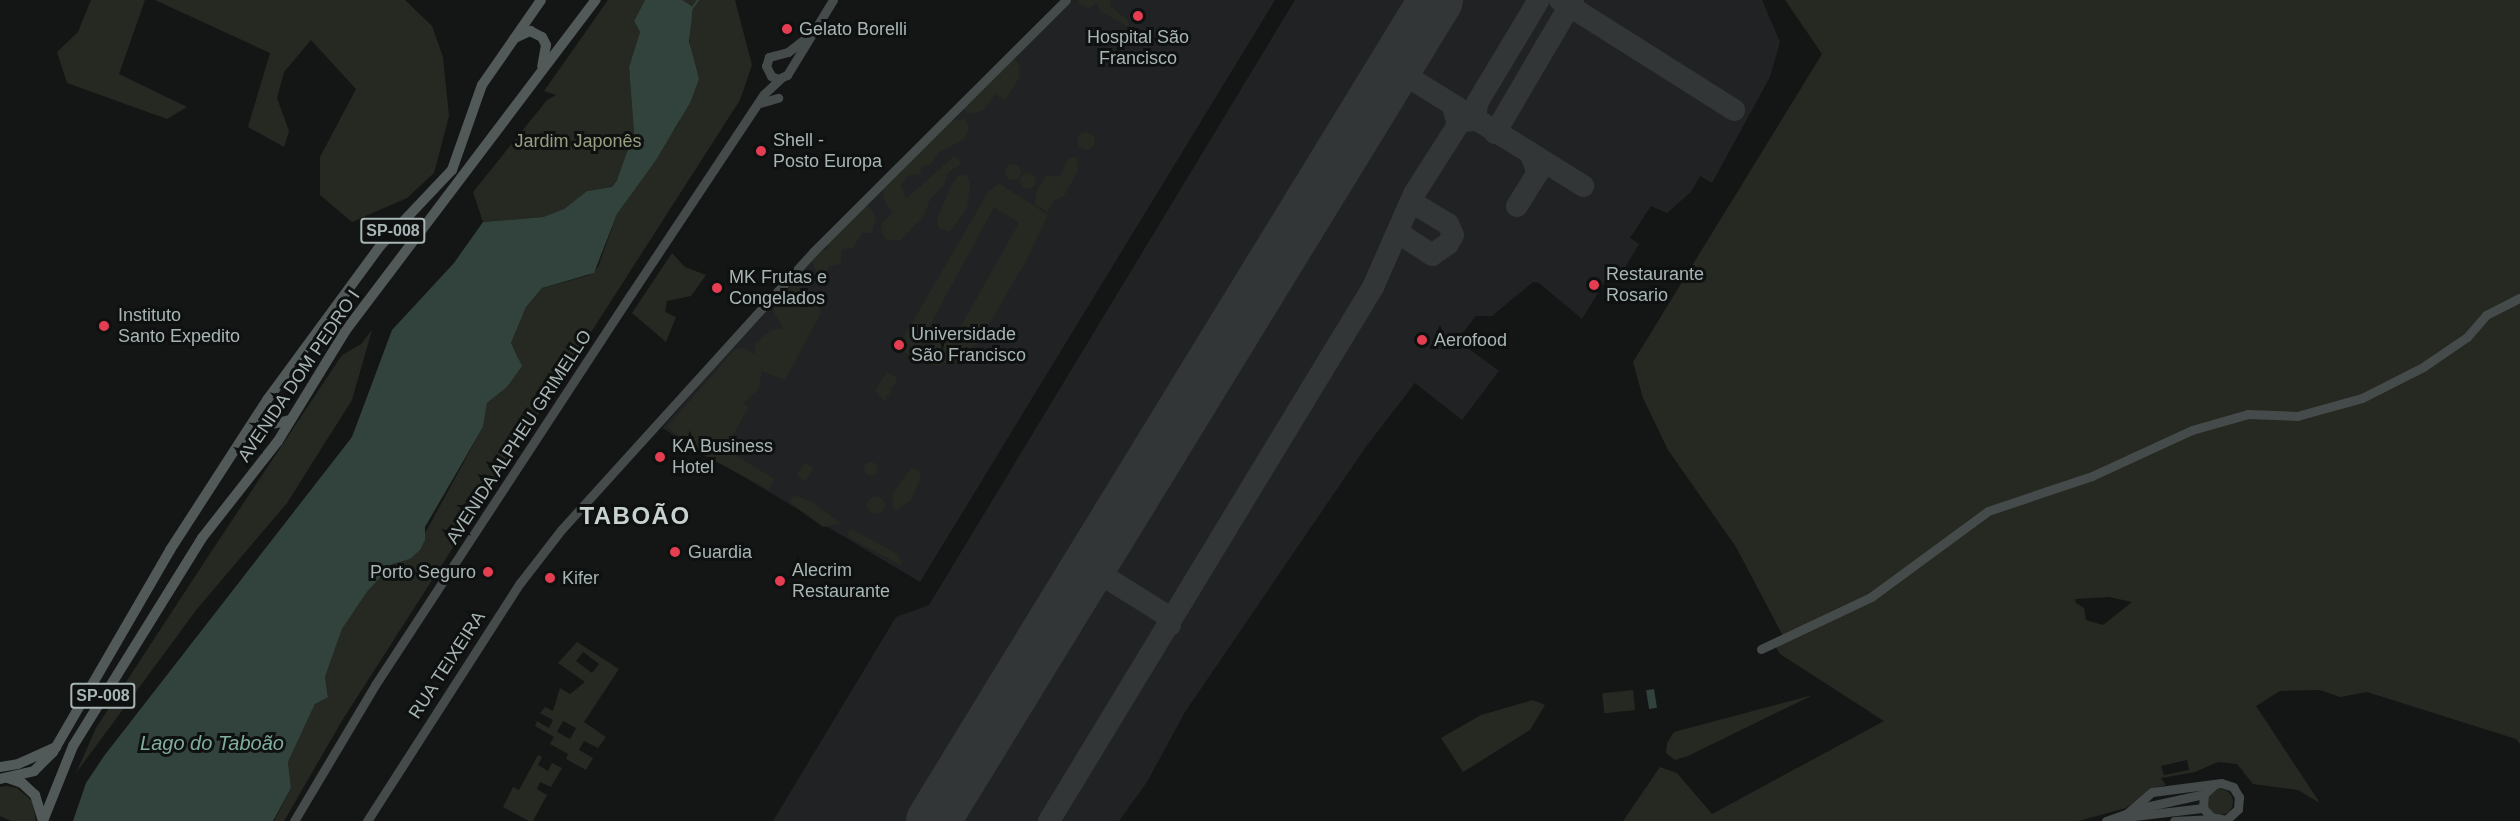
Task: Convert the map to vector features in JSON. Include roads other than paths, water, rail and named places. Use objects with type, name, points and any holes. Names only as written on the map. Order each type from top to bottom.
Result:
[{"type":"main road","name":"AVENIDA DOM PEDRO I","points":[[3,778],[38,768],[57,747],[170,550],[267,400],[381,245],[452,170],[482,85],[509,42],[541,0]]},
{"type":"main road","name":"AVENIDA DOM PEDRO I","points":[[43,821],[73,746],[146,622],[215,520],[291,420],[346,330],[596,0]]},
{"type":"main road","points":[[509,42],[530,31],[542,37],[546,51],[540,73]]},
{"type":"main road","points":[[267,400],[268,420],[279,424],[291,420]]},
{"type":"main road","points":[[0,767],[18,764],[57,747]]},
{"type":"main road","name":"AVENIDA DOM PEDRO I","points":[[3,778],[35,795],[43,821]]},
{"type":"street","points":[[811,34],[781,54],[770,57],[766,66],[771,76],[781,78],[790,69],[833,0]]},
{"type":"street","name":"RUA TEIXEIRA","points":[[366,821],[520,583],[561,530],[813,252],[1066,0]]},
{"type":"street","points":[[781,54],[789,61],[790,69]]},
{"type":"street","name":"AVENIDA ALPHEU GRIMELLO","points":[[294,821],[387,667],[760,103],[781,78]]},
{"type":"street","points":[[760,103],[778,98]]},
{"type":"street","points":[[1761,649],[1871,597],[1988,511],[2092,476],[2192,430],[2248,414],[2297,416],[2362,398],[2422,367],[2467,337],[2486,315],[2520,298]]},
{"type":"street","points":[[2106,821],[2140,817],[2202,799],[2215,784]]},
{"type":"street","points":[[2125,819],[2162,789],[2215,784],[2233,787],[2240,803],[2231,817],[2174,821]]},
{"type":"street","points":[[2187,787],[2202,799],[2216,819]]},
{"type":"street","points":[[2144,803],[2202,799]]},
{"type":"street","points":[[2140,817],[2144,803]]},
{"type":"water","name":"Lago do Taboão","points":[[645,0],[682,0],[693,7],[689,41],[699,79],[690,103],[656,160],[617,214],[594,273],[542,288],[526,307],[511,343],[522,366],[507,387],[487,403],[483,427],[425,527],[425,540],[420,550],[410,559],[392,564],[367,592],[342,629],[325,677],[328,697],[315,704],[288,762],[291,788],[273,821],[73,821],[86,783],[104,756],[352,437],[392,330],[454,263],[483,222],[543,217],[564,209],[587,191],[612,187],[617,180],[634,133],[629,67],[640,32],[634,21]]},
{"type":"water","points":[[1654,689],[1657,708],[1649,709],[1646,690]]},
{"type":"waterway","points":[[693,7],[698,0]]},
{"type":"place","name":"Hospital São Francisco","points":[[1138,16]]},
{"type":"place","name":"Gelato Borelli","points":[[787,29]]},
{"type":"place","name":"Shell - Posto Europa","points":[[761,151]]},
{"type":"place","name":"Restaurante Rosario","points":[[1594,285]]},
{"type":"place","name":"MK Frutas e Congelados","points":[[717,288]]},
{"type":"place","name":"Instituto Santo Expedito","points":[[104,326]]},
{"type":"place","name":"Aerofood","points":[[1422,340]]},
{"type":"place","name":"Universidade São Francisco","points":[[899,345]]},
{"type":"place","name":"KA Business Hotel","points":[[660,457]]},
{"type":"place","name":"Guardia","points":[[675,552]]},
{"type":"place","name":"Porto Seguro","points":[[488,572]]},
{"type":"place","name":"Kifer","points":[[550,578]]},
{"type":"place","name":"Alecrim Restaurante","points":[[780,581]]},
{"type":"district","name":"TABOÃO","points":[[635,516]]},
{"type":"park label","name":"Jardim Japonês","points":[[578,141]]}]
